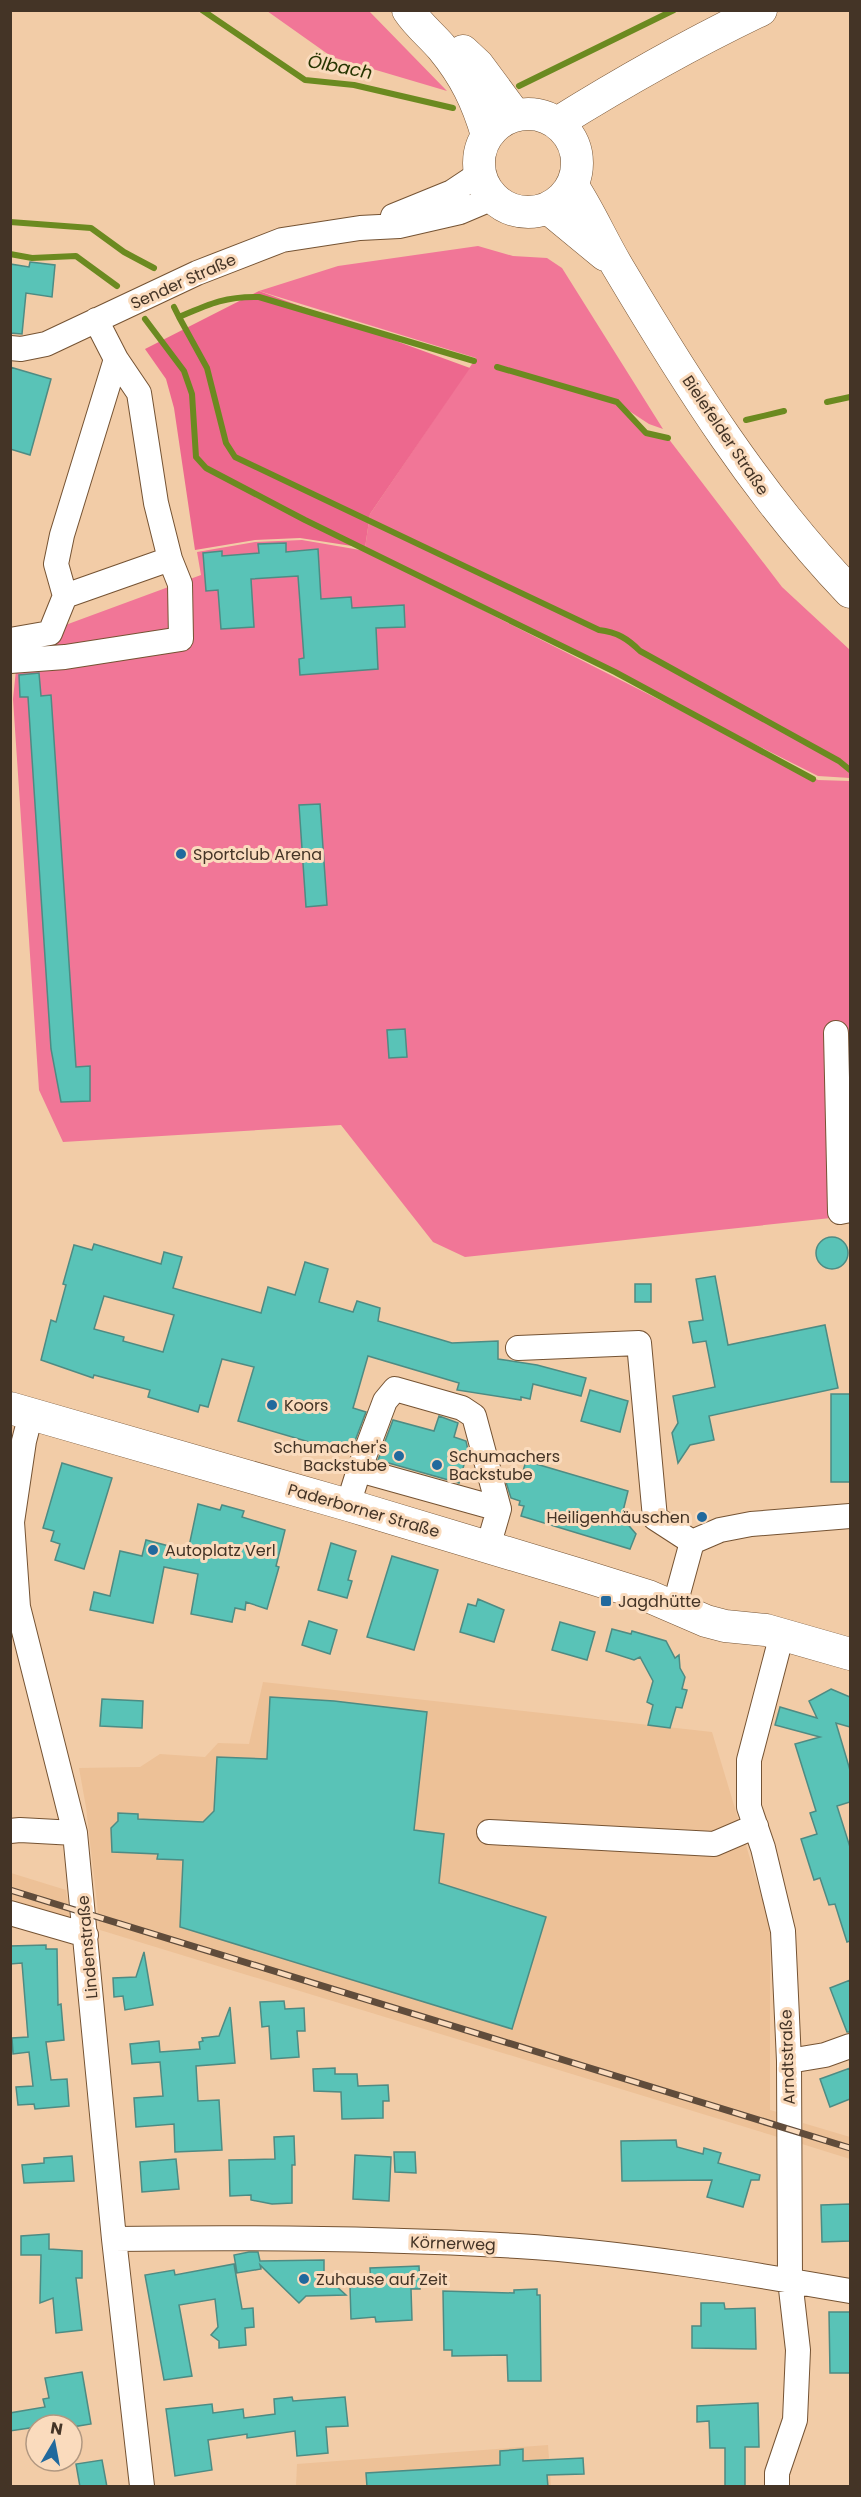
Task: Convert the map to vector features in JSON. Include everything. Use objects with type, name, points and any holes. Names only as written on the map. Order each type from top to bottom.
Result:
[{"type":"main road","points":[[408,10],[463,76],[478,103],[487,135]]},
{"type":"main road","points":[[420,10],[478,65],[515,115]]},
{"type":"main road","points":[[565,132],[653,79],[670,59],[684,49],[761,10]]},
{"type":"main road","points":[[538,114],[565,132],[577,164],[572,185],[562,199],[548,208],[529,212],[509,209],[486,186],[479,154],[487,135],[500,122],[515,115],[538,114]]},
{"type":"main road","name":"Bielefelder Straße","points":[[572,185],[591,213],[617,267],[745,468],[815,555],[850,592]]},
{"type":"main road","name":"Bielefelder Straße","points":[[548,208],[617,267]]},
{"type":"main road","name":"Paderborner Straße","points":[[21,1411],[348,1505],[666,1601],[695,1618],[725,1626],[774,1632],[850,1654]]},
{"type":"street","name":"Sender Straße","points":[[10,348],[21,349],[46,344],[197,273],[282,240],[360,228],[399,226],[450,214],[486,186]]},
{"type":"street","points":[[10,661],[65,657],[180,639],[180,584],[170,559],[156,503],[140,393],[116,359],[96,320]]},
{"type":"street","points":[[10,640],[50,633],[65,596],[56,564],[62,535],[116,359]]},
{"type":"street","points":[[65,596],[170,559]]},
{"type":"street","points":[[836,1034],[840,1212],[850,1210]]},
{"type":"street","points":[[518,1348],[639,1343],[655,1518],[692,1542]]},
{"type":"street","points":[[348,1505],[385,1401],[395,1389],[462,1408],[474,1416],[499,1509],[488,1547]]},
{"type":"street","name":"Lindenstraße","points":[[21,1411],[24,1441],[12,1522],[14,1607],[75,1833],[114,2238],[142,2487]]},
{"type":"street","points":[[359,1470],[499,1509]]},
{"type":"street","points":[[666,1601],[692,1542],[720,1530],[751,1524],[850,1516]]},
{"type":"street","name":"Arndtstraße","points":[[774,1632],[749,1760],[749,1807],[783,1930],[789,2061],[790,2280],[798,2350],[795,2420],[777,2473],[777,2487]]},
{"type":"street","points":[[489,1832],[714,1844],[756,1826]]},
{"type":"street","points":[[10,1832],[20,1830],[75,1833]]},
{"type":"street","points":[[10,1913],[86,1935]]},
{"type":"street","points":[[789,2061],[825,2055],[850,2046]]},
{"type":"street","name":"Körnerweg","points":[[114,2238],[321,2238],[519,2246],[637,2258],[850,2291]]},
{"type":"shaded area","points":[[267,11],[369,11],[447,91],[332,57]]},
{"type":"shaded area","points":[[478,246],[513,256],[547,258],[562,268],[663,429],[649,424],[620,405],[646,433],[668,438],[782,587],[850,650],[850,778],[818,776],[365,548],[370,514],[476,358],[259,291],[338,266]]},
{"type":"shaded area","points":[[259,291],[470,368],[370,514],[365,548],[300,538],[255,540],[195,550],[174,408],[166,379],[145,349]]},
{"type":"shaded area","points":[[302,540],[366,551],[818,780],[850,781],[850,1216],[465,1257],[433,1242],[341,1125],[63,1142],[39,1090],[13,699],[17,660],[54,648],[60,627],[201,575],[197,552],[255,542]]},
{"type":"shaded area","points":[[263,1682],[712,1732],[770,1925],[770,2110],[784,2114],[781,2138],[100,1930],[86,1807],[79,1768],[140,1767],[160,1754],[205,1757],[218,1743],[249,1744]]},
{"type":"shaded area","points":[[11,1873],[66,1890],[70,1920],[11,1899]]},
{"type":"shaded area","points":[[803,2123],[850,2137],[850,2159],[802,2144]]},
{"type":"shaded area","points":[[548,2445],[551,2486],[296,2486],[297,2464]]},
{"type":"building","points":[[30,262],[55,265],[52,297],[26,293],[22,334],[10,333],[10,264],[29,267]]},
{"type":"building","points":[[10,367],[51,379],[30,455],[10,449]]},
{"type":"building","points":[[286,543],[286,552],[318,549],[321,599],[351,597],[352,608],[404,605],[405,627],[376,628],[378,669],[300,675],[299,659],[304,658],[298,576],[251,579],[254,627],[221,629],[218,590],[206,591],[203,553],[222,551],[222,556],[259,553],[258,544]]},
{"type":"building","points":[[39,673],[41,696],[51,695],[76,1067],[90,1066],[90,1101],[61,1102],[51,1049],[28,697],[20,697],[19,675]]},
{"type":"building","points":[[320,804],[327,905],[306,907],[299,805]]},
{"type":"building","points":[[405,1029],[407,1057],[389,1058],[387,1030]]},
{"type":"building","points":[[832,1237],[843,1242],[848,1253],[843,1264],[832,1269],[821,1264],[816,1253],[821,1242]]},
{"type":"building","points":[[94,1244],[161,1264],[164,1252],[182,1257],[173,1288],[261,1313],[268,1287],[295,1295],[305,1262],[328,1269],[319,1302],[353,1312],[357,1301],[380,1308],[378,1321],[452,1343],[498,1341],[498,1359],[537,1365],[586,1378],[581,1396],[533,1384],[530,1399],[521,1397],[521,1400],[457,1390],[459,1383],[368,1356],[353,1408],[366,1412],[350,1454],[238,1421],[254,1367],[222,1359],[208,1407],[200,1405],[198,1412],[148,1397],[150,1390],[94,1375],[93,1378],[41,1360],[51,1320],[56,1322],[66,1285],[63,1284],[74,1245],[92,1250]],"holes":[[[104,1296],[174,1315],[163,1352],[123,1341],[124,1337],[94,1329]]]},
{"type":"building","points":[[715,1276],[728,1345],[825,1325],[838,1388],[709,1416],[714,1440],[690,1445],[678,1463],[672,1433],[678,1423],[673,1396],[715,1387],[706,1341],[693,1343],[689,1322],[703,1320],[696,1279]]},
{"type":"building","points":[[635,1284],[651,1284],[651,1302],[635,1302]]},
{"type":"building","points":[[590,1390],[628,1401],[620,1432],[581,1421]]},
{"type":"building","points":[[831,1394],[850,1394],[850,1482],[831,1482]]},
{"type":"building","points":[[439,1416],[458,1423],[454,1437],[466,1441],[468,1450],[459,1483],[378,1460],[393,1420],[434,1431]]},
{"type":"building","points":[[526,1461],[628,1491],[623,1511],[627,1512],[624,1520],[636,1534],[630,1549],[521,1516],[524,1506],[519,1505],[520,1501],[511,1498],[506,1482],[521,1478]]},
{"type":"building","points":[[62,1463],[112,1478],[84,1569],[55,1560],[60,1544],[51,1541],[54,1531],[43,1528]]},
{"type":"building","points":[[198,1504],[220,1510],[222,1505],[244,1511],[242,1517],[285,1530],[276,1566],[279,1567],[267,1609],[246,1602],[245,1610],[235,1608],[232,1622],[191,1614],[198,1574],[164,1567],[153,1623],[90,1610],[94,1592],[110,1596],[120,1551],[142,1556],[146,1540],[188,1551]]},
{"type":"building","points":[[331,1543],[356,1551],[348,1580],[352,1581],[347,1598],[318,1590]]},
{"type":"building","points":[[392,1556],[438,1570],[414,1650],[367,1637]]},
{"type":"building","points":[[478,1599],[504,1610],[494,1642],[460,1632],[468,1604],[476,1606]]},
{"type":"building","points":[[309,1621],[337,1630],[330,1654],[302,1645]]},
{"type":"building","points":[[560,1622],[595,1632],[587,1660],[552,1650]]},
{"type":"building","points":[[612,1629],[631,1634],[632,1631],[666,1641],[675,1658],[679,1655],[680,1668],[685,1677],[682,1689],[687,1690],[682,1708],[676,1707],[670,1728],[648,1725],[653,1705],[647,1702],[653,1681],[640,1657],[634,1660],[606,1651]]},
{"type":"building","points":[[831,1689],[850,1697],[850,1727],[836,1723],[850,1770],[850,1802],[837,1806],[850,1847],[850,1941],[847,1942],[835,1904],[829,1905],[820,1878],[814,1880],[801,1839],[817,1834],[810,1813],[816,1811],[795,1744],[820,1737],[775,1725],[780,1707],[817,1718],[809,1701]]},
{"type":"building","points":[[270,1697],[334,1701],[427,1712],[414,1830],[444,1834],[439,1883],[546,1917],[512,2029],[180,1927],[183,1860],[157,1859],[158,1854],[112,1852],[111,1828],[118,1821],[118,1813],[138,1814],[138,1819],[203,1822],[214,1811],[217,1757],[267,1759]]},
{"type":"building","points":[[102,1699],[143,1701],[142,1728],[100,1726]]},
{"type":"building","points":[[46,1945],[46,1949],[57,1949],[58,2005],[61,2004],[64,2040],[46,2042],[51,2080],[67,2079],[69,2106],[35,2109],[34,2104],[18,2105],[16,2087],[33,2086],[29,2052],[13,2054],[12,2038],[28,2037],[22,1963],[10,1964],[10,1946]]},
{"type":"building","points":[[144,1952],[153,2005],[125,2010],[123,1996],[114,1997],[113,1978],[136,1977]]},
{"type":"building","points":[[850,1980],[850,2032],[847,2032],[830,1988]]},
{"type":"building","points":[[284,2001],[285,2009],[304,2008],[305,2031],[297,2031],[299,2057],[271,2059],[269,2026],[262,2027],[260,2002]]},
{"type":"building","points":[[230,2007],[235,2063],[196,2066],[198,2101],[219,2100],[222,2150],[175,2152],[174,2124],[136,2127],[134,2098],[163,2096],[160,2062],[132,2064],[130,2044],[159,2041],[160,2052],[200,2049],[199,2042],[203,2041],[202,2038],[219,2036]]},
{"type":"building","points":[[335,2068],[335,2074],[357,2074],[358,2086],[388,2085],[389,2101],[383,2101],[383,2118],[342,2119],[341,2092],[314,2091],[313,2069]]},
{"type":"building","points":[[850,2068],[850,2099],[830,2107],[820,2079]]},
{"type":"building","points":[[294,2136],[295,2165],[292,2165],[292,2203],[272,2204],[251,2200],[251,2195],[230,2196],[229,2160],[275,2159],[274,2137]]},
{"type":"building","points":[[676,2140],[677,2147],[703,2154],[704,2148],[721,2153],[718,2163],[760,2175],[759,2180],[751,2180],[743,2207],[707,2197],[712,2180],[622,2181],[621,2141]]},
{"type":"building","points":[[394,2152],[415,2152],[416,2173],[395,2172]]},
{"type":"building","points":[[355,2155],[391,2157],[389,2201],[353,2199]]},
{"type":"building","points":[[72,2156],[74,2181],[24,2183],[22,2165],[44,2163],[44,2158]]},
{"type":"building","points":[[176,2159],[179,2189],[142,2192],[140,2162]]},
{"type":"building","points":[[850,2204],[850,2241],[822,2242],[821,2205]]},
{"type":"building","points":[[49,2234],[49,2249],[82,2251],[82,2278],[76,2278],[82,2330],[56,2333],[53,2298],[40,2303],[41,2255],[21,2255],[21,2236]]},
{"type":"building","points":[[258,2252],[260,2261],[324,2260],[324,2275],[346,2295],[306,2296],[299,2303],[260,2265],[261,2269],[237,2273],[234,2255]]},
{"type":"building","points":[[234,2264],[242,2309],[253,2308],[254,2327],[245,2328],[246,2345],[219,2348],[219,2341],[211,2335],[218,2327],[215,2299],[179,2305],[192,2376],[164,2380],[145,2275],[174,2270],[175,2275]]},
{"type":"building","points":[[419,2266],[420,2289],[411,2289],[412,2320],[376,2322],[375,2317],[351,2319],[350,2287],[371,2286],[370,2268]]},
{"type":"building","points":[[537,2289],[537,2295],[540,2295],[541,2381],[508,2381],[507,2355],[452,2356],[452,2350],[444,2350],[443,2291],[514,2293],[514,2290]]},
{"type":"building","points":[[701,2303],[724,2303],[725,2309],[755,2308],[756,2349],[692,2348],[692,2326],[701,2326]]},
{"type":"building","points":[[829,2312],[850,2312],[850,2373],[830,2373]]},
{"type":"building","points":[[82,2372],[91,2424],[84,2425],[84,2413],[24,2413],[24,2429],[10,2431],[10,2413],[45,2407],[43,2399],[49,2398],[45,2378]]},
{"type":"building","points":[[292,2397],[293,2401],[345,2397],[348,2426],[326,2427],[328,2453],[297,2456],[295,2431],[247,2438],[247,2434],[208,2440],[212,2470],[175,2476],[166,2409],[212,2404],[213,2413],[243,2409],[244,2418],[275,2414],[274,2399]]},
{"type":"building","points":[[758,2403],[759,2447],[745,2447],[745,2487],[725,2487],[725,2448],[710,2448],[709,2421],[697,2422],[697,2406]]},
{"type":"building","points":[[523,2449],[523,2461],[583,2458],[584,2474],[547,2475],[548,2487],[367,2487],[366,2473],[500,2465],[500,2451]]},
{"type":"building","points":[[102,2460],[107,2487],[80,2487],[78,2473],[84,2473],[84,2463]]},
{"type":"waterway","name":"Ölbach","points":[[202,10],[305,80],[354,85],[453,108]]},
{"type":"waterway","name":"Ölbach","points":[[519,86],[674,10]]},
{"type":"waterway","points":[[10,222],[91,228],[124,252],[154,268]]},
{"type":"waterway","points":[[10,254],[32,258],[76,256],[117,286]]},
{"type":"waterway","points":[[174,307],[179,317],[218,302],[259,297],[474,361]]},
{"type":"waterway","points":[[179,317],[207,368],[226,443],[235,457],[599,630],[622,637],[640,651],[839,761],[850,770]]},
{"type":"waterway","points":[[145,319],[184,371],[192,394],[196,457],[206,468],[305,520],[615,672],[813,779]]},
{"type":"waterway","points":[[497,367],[617,402],[646,433],[668,438]]},
{"type":"waterway","points":[[827,402],[850,397]]},
{"type":"waterway","points":[[746,420],[784,411]]},
{"type":"railway","points":[[10,1890],[850,2148]]},
{"type":"place","name":"Sportclub Arena","points":[[181,854]]},
{"type":"place","name":"Koors","points":[[272,1405]]},
{"type":"place","name":"Schumacher's Backstube","points":[[399,1456]]},
{"type":"place","name":"Schumachers Backstube","points":[[437,1465]]},
{"type":"place","name":"Heiligenhäuschen","points":[[702,1517]]},
{"type":"place","name":"Autoplatz Verl","points":[[153,1550]]},
{"type":"place","name":"Jagdhütte","points":[[606,1601]]},
{"type":"place","name":"Zuhause auf Zeit","points":[[304,2279]]}]
